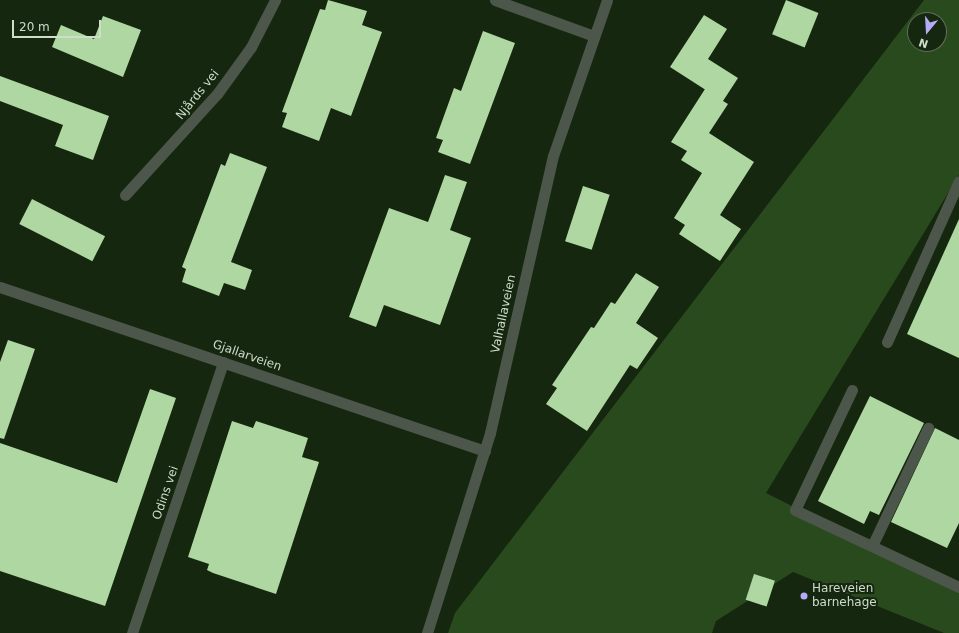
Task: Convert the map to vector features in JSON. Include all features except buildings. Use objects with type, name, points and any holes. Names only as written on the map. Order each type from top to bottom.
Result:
[{"type":"street","name":"Njårds vei","points":[[125,195],[217,94],[248,52],[275,0]]},
{"type":"street","points":[[495,0],[594,36]]},
{"type":"street","name":"Valhallaveien","points":[[426,633],[485,451],[544,190],[594,36],[608,0]]},
{"type":"street","points":[[887,342],[959,181]]},
{"type":"street","name":"Gjallarveien","points":[[0,287],[485,451]]},
{"type":"street","name":"Odins vei","points":[[132,633],[223,362]]},
{"type":"street","points":[[852,390],[795,510],[872,546],[958,583]]},
{"type":"street","points":[[872,546],[928,428]]},
{"type":"green space","points":[[924,0],[959,0],[959,175],[766,493],[959,590],[959,633],[944,633],[793,572],[716,621],[712,633],[448,633],[455,613],[907,22],[907,52],[947,52],[947,12],[915,12]]},
{"type":"place","name":"Hareveien barnehage","points":[[804,596]]}]
